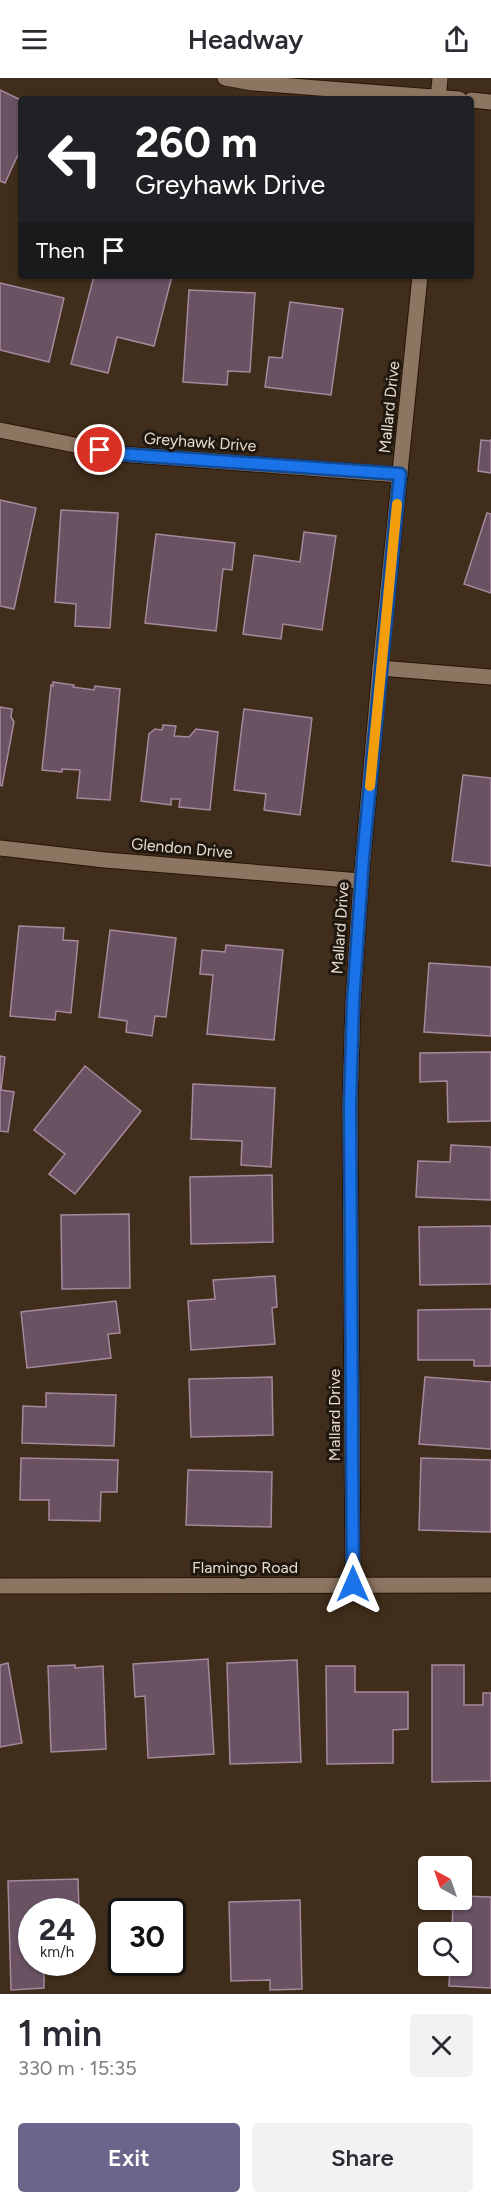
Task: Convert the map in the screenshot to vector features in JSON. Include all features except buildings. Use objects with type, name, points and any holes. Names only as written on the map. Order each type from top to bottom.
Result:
[{"type":"street","points":[[225,78],[253,83],[413,96]]},
{"type":"street","points":[[438,96],[440,78]]},
{"type":"street","points":[[474,100],[491,102]]},
{"type":"street","name":"Mallard Drive","points":[[353,1584],[350,1104],[353,1003],[361,881],[380,668],[420,279]]},
{"type":"street","name":"Greyhawk Drive","points":[[0,430],[120,454],[400,474]]},
{"type":"street","points":[[380,668],[491,677]]},
{"type":"street","name":"Glendon Drive","points":[[0,848],[105,860],[361,881]]},
{"type":"street","name":"Flamingo Road","points":[[0,1586],[491,1585]]},
{"type":"slow traffic","points":[[370,786],[397,504]]},
{"type":"route","points":[[100,450],[120,454],[400,474],[363,858],[353,1003],[350,1104],[353,1584]]}]
